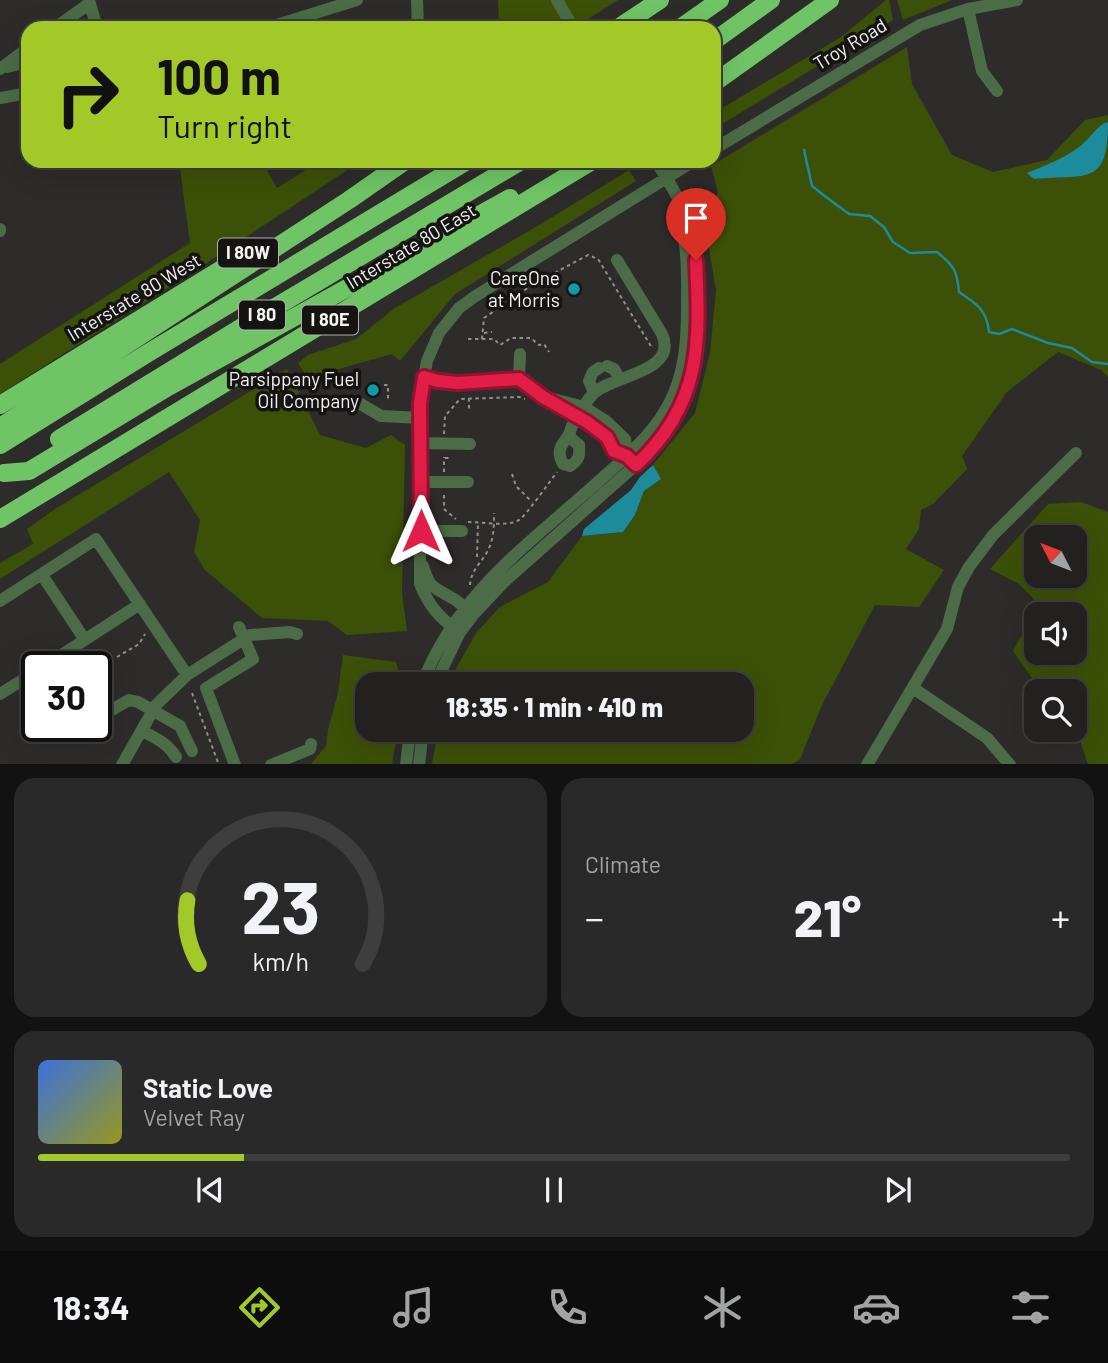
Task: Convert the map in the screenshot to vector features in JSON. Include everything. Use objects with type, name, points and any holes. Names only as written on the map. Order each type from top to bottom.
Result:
[{"type":"highway","points":[[628,21],[660,0]]},
{"type":"highway","points":[[690,21],[720,0]]},
{"type":"highway","points":[[721,36],[771,0]]},
{"type":"highway","points":[[721,78],[830,0]]},
{"type":"highway","name":"Interstate 80 West","points":[[0,405],[388,168]]},
{"type":"highway","points":[[0,427],[395,168]]},
{"type":"highway","name":"I 80","points":[[0,445],[455,168]]},
{"type":"highway","name":"I 80","points":[[2,474],[509,168]]},
{"type":"highway","points":[[2,474],[29,471],[168,387],[564,168]]},
{"type":"highway","name":"Interstate 80 East","points":[[0,519],[580,168]]},
{"type":"street","points":[[290,21],[358,0]]},
{"type":"street","points":[[416,0],[418,21]]},
{"type":"street","points":[[557,0],[569,21]]},
{"type":"street","name":"Troy Road","points":[[721,145],[895,38],[939,17],[1017,0]]},
{"type":"street","points":[[64,21],[89,1],[95,21]]},
{"type":"street","points":[[968,9],[982,71],[997,91]]},
{"type":"street","points":[[0,69],[21,53]]},
{"type":"street","points":[[0,69],[21,64]]},
{"type":"street","points":[[0,99],[21,94]]},
{"type":"street","points":[[429,672],[468,611],[505,581],[632,461],[674,394],[685,354],[685,247],[679,214],[667,177],[660,168]]},
{"type":"street","points":[[455,629],[428,603],[420,584],[420,418],[427,361],[435,341],[459,309],[474,296],[657,186],[682,168]]},
{"type":"street","points":[[568,436],[594,392],[620,379],[629,378],[663,356],[666,344],[617,260]]},
{"type":"street","points":[[519,379],[520,354]]},
{"type":"street","points":[[594,392],[589,381],[593,372],[603,367],[614,369],[620,379]]},
{"type":"street","points":[[424,377],[458,383],[519,379],[543,397],[572,402],[581,412],[606,421],[625,439],[632,461]]},
{"type":"street","points":[[359,403],[381,416],[420,418]]},
{"type":"street","points":[[420,443],[470,444]]},
{"type":"street","points":[[868,764],[947,629],[958,587],[973,561],[993,535],[1076,453]]},
{"type":"street","points":[[421,482],[468,482]]},
{"type":"street","points":[[421,531],[466,526]]},
{"type":"street","points":[[0,601],[96,540],[187,674]]},
{"type":"street","points":[[421,555],[427,578],[436,591],[453,598],[468,611]]},
{"type":"street","points":[[41,575],[85,640]]},
{"type":"street","points":[[68,651],[140,604]]},
{"type":"street","points":[[439,672],[455,629]]},
{"type":"street","points":[[123,764],[153,711],[187,674],[242,632]]},
{"type":"street","points":[[242,632],[250,635],[290,632],[297,634]]},
{"type":"street","points":[[234,764],[206,688],[253,659],[242,632]]},
{"type":"street","points":[[0,694],[21,681]]},
{"type":"street","points":[[913,688],[987,738],[1009,764]]},
{"type":"street","points":[[112,710],[129,700],[169,719],[176,727],[185,754],[171,749],[142,730]]},
{"type":"street","points":[[405,764],[408,742]]},
{"type":"street","points":[[419,764],[422,742]]},
{"type":"street","points":[[273,764],[310,749],[311,744]]},
{"type":"path","points":[[482,339],[484,318],[532,285],[588,255],[598,259],[654,351]]},
{"type":"path","points":[[483,333],[492,332]]},
{"type":"path","points":[[468,339],[494,339],[500,345],[511,338],[531,338],[539,345],[544,344],[548,352]]},
{"type":"path","points":[[384,385],[388,385],[388,402]]},
{"type":"path","points":[[466,526],[444,509],[445,416],[455,402],[469,397],[519,397],[528,400]]},
{"type":"path","points":[[469,397],[469,410]]},
{"type":"path","points":[[444,458],[452,458]]},
{"type":"path","points":[[466,526],[478,522],[519,520],[526,515],[532,503],[559,470],[556,467]]},
{"type":"path","points":[[512,474],[516,485],[532,503]]},
{"type":"path","points":[[470,589],[472,572],[488,550],[493,536],[494,513]]},
{"type":"path","points":[[466,526],[469,516]]},
{"type":"path","points":[[477,557],[478,522]]},
{"type":"path","points":[[117,657],[142,640],[146,631]]},
{"type":"path","points":[[192,693],[219,764]]},
{"type":"green space","points":[[498,0],[618,0],[585,21],[499,21]]},
{"type":"green space","points":[[889,0],[893,20],[721,125],[721,109],[841,37]]},
{"type":"green space","points":[[897,0],[952,0],[903,20]]},
{"type":"green space","points":[[907,47],[912,84],[952,155],[993,172],[1047,160],[1085,120],[1108,115],[1108,377],[1101,370],[1058,352],[1007,392],[962,456],[967,469],[933,504],[921,510],[919,529],[906,549],[944,570],[919,607],[875,605],[822,705],[800,759],[792,764],[432,764],[436,742],[754,742],[754,672],[455,672],[476,633],[500,607],[548,582],[582,536],[623,532],[635,515],[644,491],[661,479],[653,465],[695,413],[710,353],[716,290],[705,225],[718,192],[712,168],[721,168],[721,160]]},
{"type":"green space","points":[[180,168],[266,168],[277,188],[309,168],[350,168],[0,394],[0,364],[190,243]]},
{"type":"green space","points":[[629,170],[636,181],[455,294],[400,361],[392,354],[307,378],[298,363],[308,355],[356,339],[395,308]]},
{"type":"green space","points":[[287,369],[320,435],[366,448],[391,435],[405,445],[402,593],[407,631],[347,635],[328,621],[262,618],[205,570],[194,552],[200,520],[169,472],[0,579],[0,563],[33,544],[27,529],[55,509]]},
{"type":"green space","points":[[1081,502],[1108,512],[1108,764],[1088,764],[1080,742],[1087,742],[1087,679],[1033,679],[1013,651],[1024,631],[1024,665],[1087,665],[1087,602],[1034,602],[1019,584],[990,569],[1024,531],[1024,588],[1087,588],[1087,525],[1029,525],[1048,504]]},
{"type":"green space","points":[[343,655],[396,662],[399,672],[355,672],[355,742],[396,742],[392,764],[311,764],[326,746]]},
{"type":"water","points":[[1108,122],[1104,158],[1099,167],[1091,173],[1034,179],[1027,173],[1073,151]]},
{"type":"water","points":[[653,465],[661,479],[644,491],[635,515],[623,532],[582,536],[584,529],[631,490]]},
{"type":"waterway","points":[[804,150],[812,186],[826,197],[849,214],[870,216],[884,227],[893,242],[910,253],[937,252],[947,261],[956,273],[959,292],[980,308],[986,318],[989,332],[999,334],[1012,329],[1048,343],[1072,348],[1092,362],[1108,364]]},
{"type":"place","name":"CareOne at Morris","points":[[574,289]]},
{"type":"place","name":"Parsippany Fuel Oil Company","points":[[373,390]]},
{"type":"route","points":[[421,531],[420,403],[424,377],[458,383],[519,379],[533,391],[587,422],[607,437],[614,451],[627,456],[636,465],[666,432],[683,403],[692,377],[697,352],[698,323],[696,260]]}]
